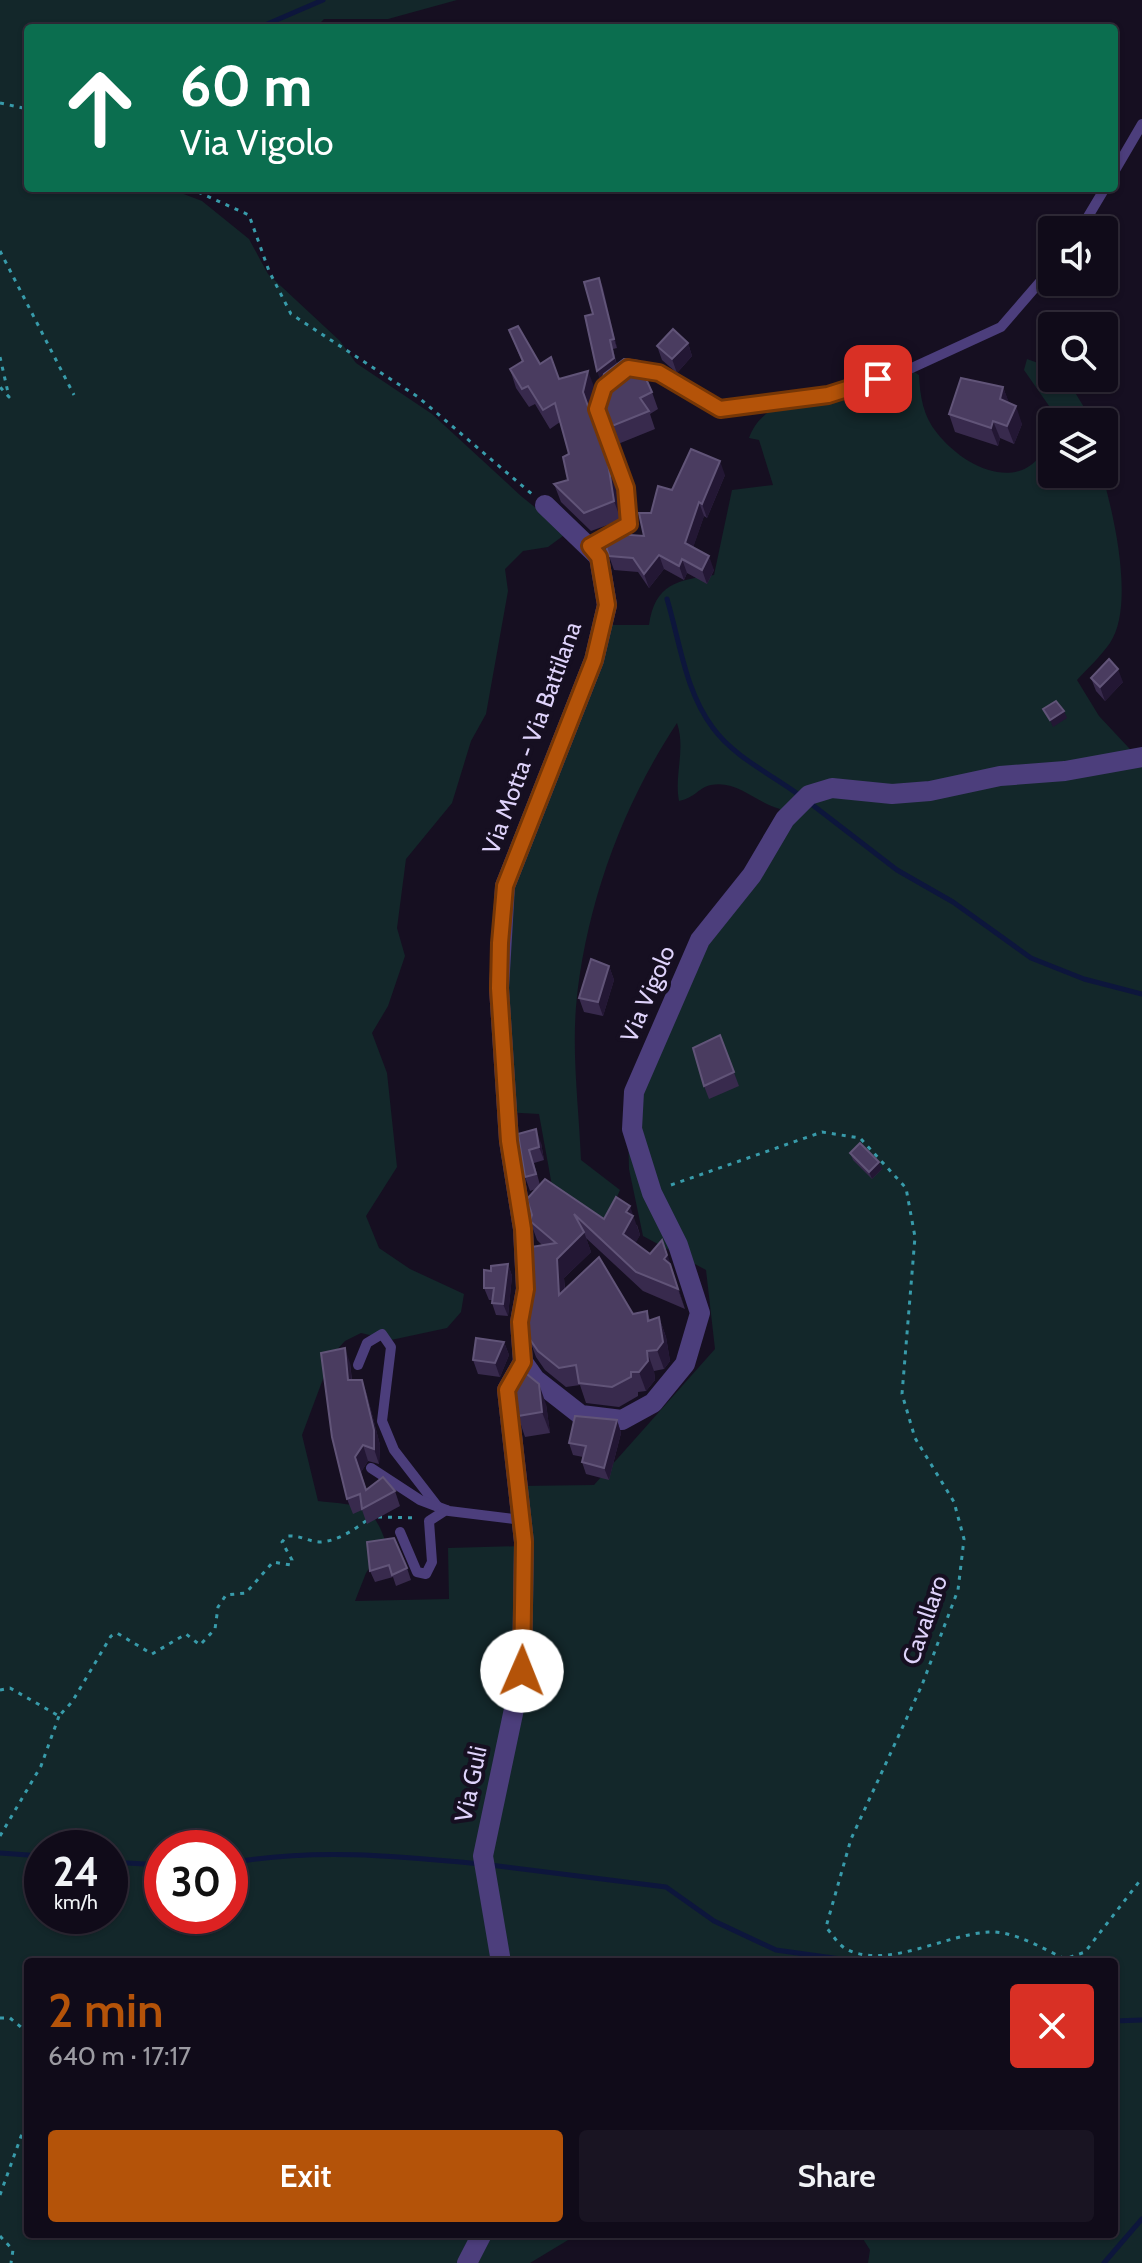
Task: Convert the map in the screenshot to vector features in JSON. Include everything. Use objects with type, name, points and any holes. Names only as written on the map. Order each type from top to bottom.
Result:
[{"type":"street","points":[[545,505],[590,546]]},
{"type":"street","name":"Via Motta - Via Battilana","points":[[523,1362],[520,1322],[526,1289],[523,1229],[509,1141],[499,988],[505,886],[594,660],[607,605],[599,557],[590,546]]},
{"type":"street","name":"Via Vigolo","points":[[523,1362],[535,1379],[581,1415],[622,1420],[653,1403],[685,1364],[700,1313],[678,1245],[652,1193],[632,1129],[634,1092],[700,940],[752,875],[785,819],[809,795],[832,788],[892,794],[930,791],[1000,776],[1065,771],[1142,757]]},
{"type":"street","points":[[522,1520],[507,1390],[523,1362]]},
{"type":"street","name":"Via Guli","points":[[500,1958],[483,1856],[522,1671],[522,1520]]},
{"type":"street","points":[[467,2263],[480,2238]]},
{"type":"lane","points":[[1118,165],[1142,124]]},
{"type":"lane","points":[[1088,216],[1103,192]]},
{"type":"lane","points":[[590,546],[629,524],[626,488],[597,409],[604,387],[628,368],[659,373],[720,409],[828,395],[903,372],[1001,327],[1038,284]]},
{"type":"lane","points":[[358,1365],[367,1343],[382,1334],[391,1347],[382,1421],[394,1450],[442,1508]]},
{"type":"lane","points":[[371,1468],[420,1500],[442,1508],[522,1520]]},
{"type":"lane","points":[[400,1532],[417,1572],[426,1574],[432,1562],[429,1521],[442,1508]]},
{"type":"path","points":[[0,103],[24,108]]},
{"type":"path","points":[[198,192],[249,215],[269,271],[291,314],[457,426],[492,463],[545,505]]},
{"type":"path","points":[[0,251],[74,395]]},
{"type":"path","points":[[0,357],[9,397],[0,387]]},
{"type":"path","name":"Cavallaro","points":[[652,1193],[822,1132],[860,1138],[906,1188],[915,1237],[902,1394],[915,1438],[954,1502],[964,1539],[958,1590],[922,1685],[851,1839],[826,1927],[845,1949],[866,1954],[902,1952],[990,1932],[1028,1941],[1063,1958]]},
{"type":"path","points":[[0,1836],[46,1756],[59,1716],[72,1702],[111,1636],[117,1633],[152,1654],[165,1650],[186,1634],[200,1645],[215,1629],[218,1607],[226,1595],[246,1593],[273,1562],[291,1565],[292,1560],[282,1542],[287,1536],[300,1535],[317,1542],[338,1537],[367,1520],[383,1516],[429,1521]]},
{"type":"path","points":[[0,1690],[10,1688],[59,1716]]},
{"type":"path","name":"Cavallaro","points":[[1068,1958],[1085,1952],[1142,1878]]},
{"type":"path","points":[[0,2018],[10,2018],[24,2030]]},
{"type":"path","points":[[0,2195],[24,2128]]},
{"type":"path","points":[[0,2236],[13,2250],[11,2263]]},
{"type":"green space","points":[[0,0],[457,0],[388,19],[324,19],[319,24],[24,24],[24,192],[178,192],[202,201],[249,239],[268,274],[340,341],[356,363],[432,414],[521,496],[567,533],[548,547],[523,551],[505,569],[508,591],[486,714],[471,741],[452,803],[406,859],[397,928],[405,956],[388,1006],[372,1033],[387,1073],[397,1167],[366,1216],[379,1248],[410,1269],[464,1294],[461,1312],[447,1328],[391,1340],[361,1333],[345,1341],[332,1355],[302,1435],[318,1501],[362,1508],[375,1519],[386,1543],[366,1573],[355,1601],[449,1599],[448,1548],[522,1546],[521,1486],[594,1485],[715,1349],[706,1270],[643,1236],[629,1169],[627,1092],[688,946],[747,882],[780,809],[721,784],[707,786],[679,801],[680,743],[677,723],[639,788],[623,823],[597,895],[581,969],[575,1045],[581,1160],[620,1190],[598,1241],[556,1208],[539,1114],[503,1112],[507,871],[597,625],[649,625],[662,592],[679,582],[714,575],[732,490],[773,485],[759,440],[749,438],[756,424],[767,413],[795,399],[856,381],[889,365],[903,366],[919,375],[928,420],[951,448],[967,460],[1002,473],[1018,471],[1033,464],[1038,457],[1038,488],[1106,488],[1112,512],[1122,584],[1117,627],[1110,643],[1077,680],[1099,716],[1142,762],[1142,2263],[868,2263],[870,2250],[862,2238],[1118,2238],[1118,1958],[24,1958],[24,2238],[571,2238],[530,2263],[0,2263]]},
{"type":"green space","points":[[1027,359],[1038,363],[1038,390],[1024,370]]},
{"type":"green space","points":[[1039,392],[1075,392],[1084,408],[1051,408]]},
{"type":"building","points":[[599,278],[614,339],[610,340],[614,358],[597,371],[585,316],[593,314],[584,282]]},
{"type":"building","points":[[518,326],[540,364],[551,357],[559,379],[588,371],[583,392],[608,463],[614,501],[584,513],[554,484],[568,480],[563,457],[569,454],[555,403],[543,410],[528,386],[522,389],[510,369],[523,361],[509,330]]},
{"type":"building","points":[[673,329],[688,343],[672,359],[657,346]]},
{"type":"building","points":[[624,359],[638,361],[652,392],[640,398],[649,411],[612,426],[599,391],[604,374]]},
{"type":"building","points":[[961,378],[1003,387],[1000,399],[1016,406],[1007,426],[993,421],[991,428],[949,414]]},
{"type":"building","points":[[691,449],[720,461],[702,504],[699,502],[685,543],[709,556],[702,570],[682,559],[679,566],[659,555],[644,574],[633,558],[609,556],[602,533],[644,536],[639,513],[651,513],[658,486],[672,490]]},
{"type":"building","points":[[1109,659],[1118,669],[1100,687],[1091,678]]},
{"type":"building","points":[[1056,701],[1064,711],[1050,720],[1043,709]]},
{"type":"building","points":[[591,959],[609,966],[598,1002],[579,998]]},
{"type":"building","points":[[720,1035],[734,1072],[704,1086],[693,1048]]},
{"type":"building","points":[[536,1129],[539,1147],[529,1150],[536,1174],[525,1177],[518,1134]]},
{"type":"building","points":[[860,1143],[879,1162],[869,1172],[850,1153]]},
{"type":"building","points":[[545,1179],[604,1219],[616,1197],[630,1206],[626,1212],[633,1216],[623,1234],[650,1254],[662,1240],[667,1255],[664,1259],[670,1264],[678,1289],[636,1272],[574,1214],[584,1232],[557,1259],[559,1295],[599,1257],[633,1314],[647,1311],[648,1321],[659,1317],[663,1342],[657,1350],[647,1351],[648,1361],[639,1372],[631,1372],[631,1377],[612,1387],[579,1383],[576,1365],[559,1368],[538,1351],[529,1338],[526,1303],[532,1272],[531,1247],[556,1243],[530,1221],[532,1215],[527,1199]]},
{"type":"building","points":[[508,1264],[503,1304],[492,1303],[494,1288],[484,1288],[484,1270],[491,1271],[491,1266]]},
{"type":"building","points":[[476,1338],[504,1342],[495,1363],[473,1360]]},
{"type":"building","points":[[345,1348],[348,1380],[362,1380],[374,1430],[374,1449],[363,1445],[355,1457],[366,1490],[383,1477],[395,1491],[362,1509],[360,1494],[347,1499],[332,1437],[321,1353]]},
{"type":"building","points":[[517,1366],[539,1384],[542,1412],[518,1416],[513,1372]]},
{"type":"building","points":[[575,1416],[617,1420],[604,1468],[582,1462],[586,1446],[569,1443]]},
{"type":"building","points":[[394,1538],[407,1568],[392,1575],[389,1565],[370,1571],[367,1542]]},
{"type":"waterway","points":[[267,24],[323,0]]},
{"type":"waterway","points":[[667,599],[684,666],[696,698],[713,728],[743,757],[802,797]]},
{"type":"waterway","points":[[810,803],[897,870],[953,902],[1031,958],[1084,979],[1142,994]]},
{"type":"waterway","points":[[0,1853],[24,1855]]},
{"type":"waterway","points":[[248,1860],[324,1855],[386,1856],[480,1864]]},
{"type":"waterway","points":[[128,1863],[144,1864]]},
{"type":"waterway","points":[[490,1865],[666,1887],[714,1921],[776,1950],[833,1958]]},
{"type":"waterway","points":[[1118,2021],[1142,2020]]},
{"type":"waterway","points":[[1104,2263],[1142,2219]]},
{"type":"route","points":[[522,1671],[524,1542],[507,1390],[523,1362],[520,1322],[526,1289],[523,1229],[509,1141],[499,988],[500,943],[505,886],[594,660],[607,605],[599,557],[590,546],[629,524],[626,488],[597,409],[604,387],[628,368],[659,373],[720,409],[828,395],[878,379]]}]
